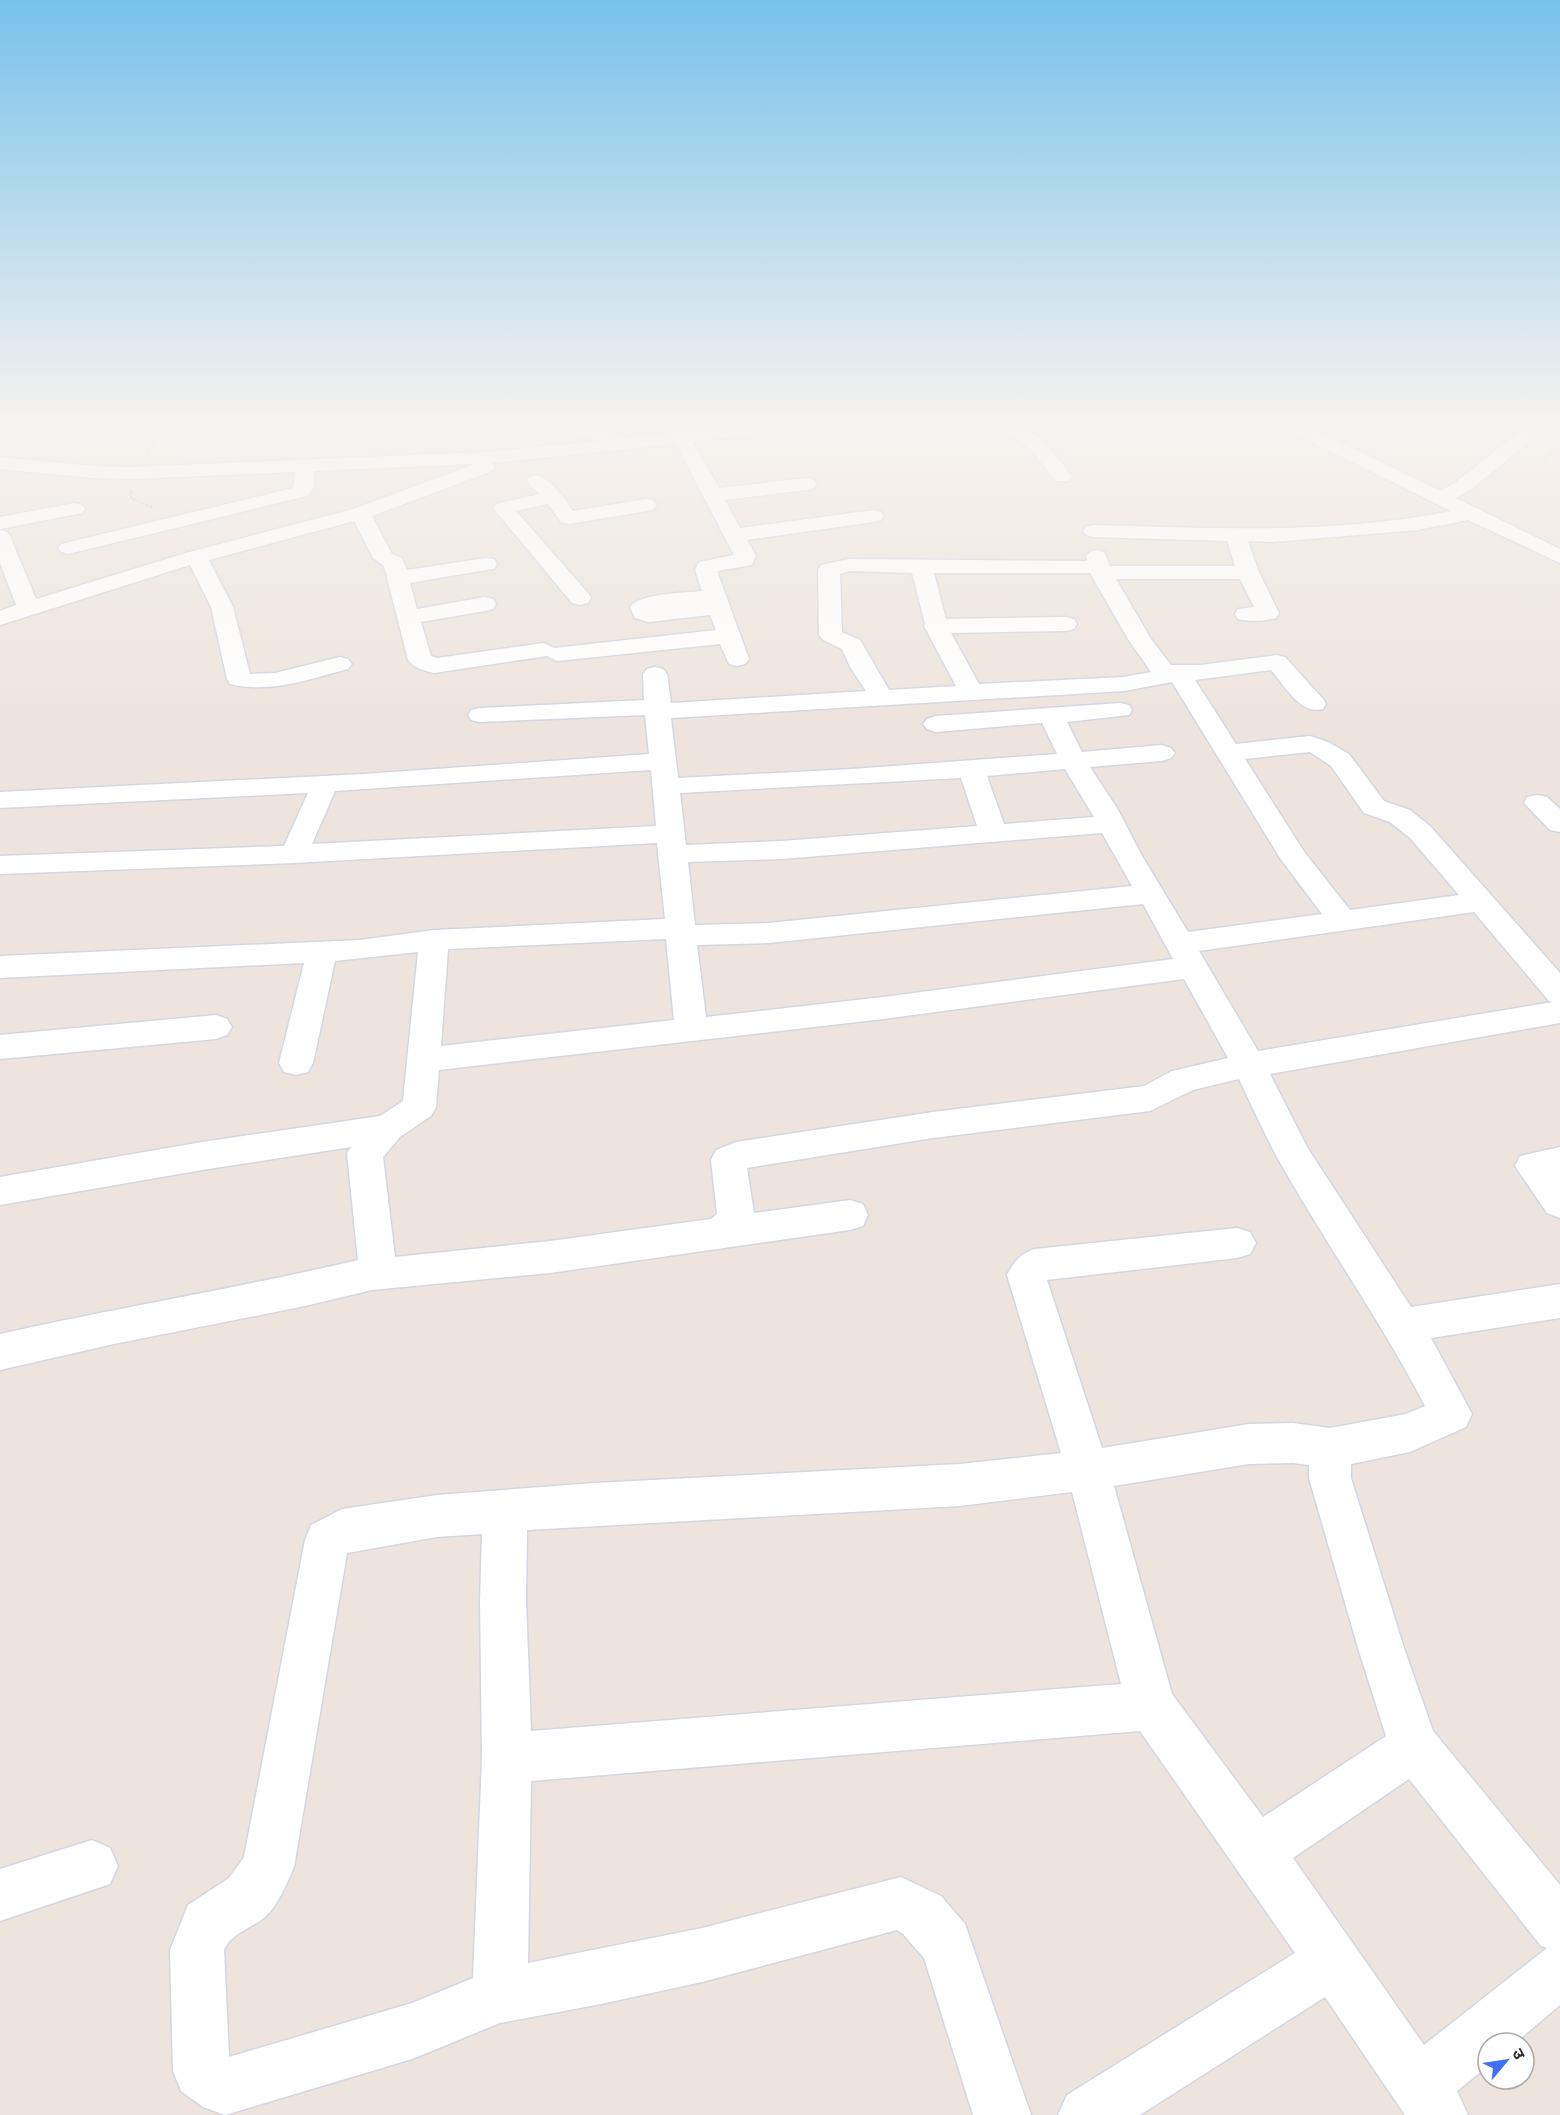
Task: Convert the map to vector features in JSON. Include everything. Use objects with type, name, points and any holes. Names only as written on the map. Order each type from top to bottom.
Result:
[{"type":"street","points":[[0,523],[28,518]]},
{"type":"street","points":[[68,548],[191,518]]},
{"type":"street","points":[[262,518],[278,534]]},
{"type":"street","points":[[0,618],[196,556],[342,518]]},
{"type":"street","points":[[363,518],[384,558],[394,563],[420,660],[434,666],[550,652],[729,636]]},
{"type":"street","points":[[511,518],[580,598]]},
{"type":"street","points":[[725,518],[744,552],[744,560],[707,567],[706,570],[737,659]]},
{"type":"street","points":[[735,535],[862,518]]},
{"type":"street","points":[[1081,518],[1093,531],[1100,570],[1144,645],[1163,670],[1179,674],[1294,858],[1343,921]]},
{"type":"street","points":[[1093,531],[1273,536],[1418,524],[1448,518]]},
{"type":"street","points":[[1481,518],[1560,557]]},
{"type":"street","points":[[1235,535],[1248,572],[1268,613],[1246,614]]},
{"type":"street","points":[[0,536],[29,609]]},
{"type":"street","points":[[196,556],[222,607],[239,679],[248,682],[262,682],[340,664]]},
{"type":"street","points":[[398,578],[486,564]]},
{"type":"street","points":[[883,699],[862,667],[852,645],[831,635],[829,570],[849,565],[1248,572]]},
{"type":"street","points":[[922,567],[935,626],[948,655],[972,692]]},
{"type":"street","points":[[408,617],[485,604]]},
{"type":"street","points":[[935,626],[1066,624]]},
{"type":"street","points":[[480,715],[657,707],[669,711],[1124,684],[1179,674],[1277,662],[1314,704]]},
{"type":"street","points":[[656,674],[657,707],[691,1028]]},
{"type":"street","points":[[936,724],[1120,710]]},
{"type":"street","points":[[1002,2115],[946,1943],[922,1915],[901,1903],[772,1939],[662,1965],[500,1995],[412,2031],[223,2087],[201,2071],[197,1950],[207,1924],[248,1898],[268,1867],[327,1540],[342,1531],[437,1516],[594,1504],[950,1486],[1088,1470],[1250,1444],[1293,1443],[1330,1448],[1410,1433],[1451,1413],[1402,1325],[1350,1247],[1294,1155],[1249,1065],[1128,856],[1112,824],[1073,761],[1051,716]]},
{"type":"street","points":[[1227,753],[1310,744],[1330,752],[1340,760],[1374,807],[1400,816],[1420,832],[1560,993]]},
{"type":"street","points":[[0,800],[325,784],[665,774],[753,784],[972,770],[1161,753]]},
{"type":"street","points":[[972,770],[993,832]]},
{"type":"street","points":[[294,854],[325,784]]},
{"type":"street","points":[[1537,803],[1560,824]]},
{"type":"street","points":[[0,865],[294,854],[673,844],[782,850],[1112,824]]},
{"type":"street","points":[[0,967],[360,950],[434,940],[802,930],[1151,894]]},
{"type":"street","points":[[424,1060],[883,1008],[1186,955],[1343,921],[1480,902]]},
{"type":"street","points":[[378,1271],[365,1153],[388,1128],[419,1107],[434,940]]},
{"type":"street","points":[[296,1063],[322,951]]},
{"type":"street","points":[[723,1231],[736,1219],[729,1160],[736,1156],[933,1125],[1150,1098],[1184,1080],[1249,1065],[1560,1012]]},
{"type":"street","points":[[0,1047],[216,1027]]},
{"type":"street","points":[[0,1191],[202,1156],[388,1128]]},
{"type":"street","points":[[1560,1161],[1533,1166],[1560,1203]]},
{"type":"street","points":[[0,1352],[204,1308],[334,1284],[378,1271],[393,1273],[550,1257],[850,1215]]},
{"type":"street","points":[[1236,1243],[1035,1265],[1026,1275],[1088,1470],[1151,1706],[1257,1852],[1429,2101],[1560,1970]]},
{"type":"street","points":[[1402,1325],[1560,1300]]},
{"type":"street","points":[[1330,1448],[1330,1478],[1381,1648],[1414,1746],[1560,1927]]},
{"type":"street","points":[[500,1995],[507,1758],[503,1600],[505,1511]]},
{"type":"street","points":[[507,1758],[1151,1706]]},
{"type":"street","points":[[1257,1852],[1414,1746]]},
{"type":"street","points":[[0,1895],[92,1866]]},
{"type":"street","points":[[1087,2115],[1332,1961]]}]
